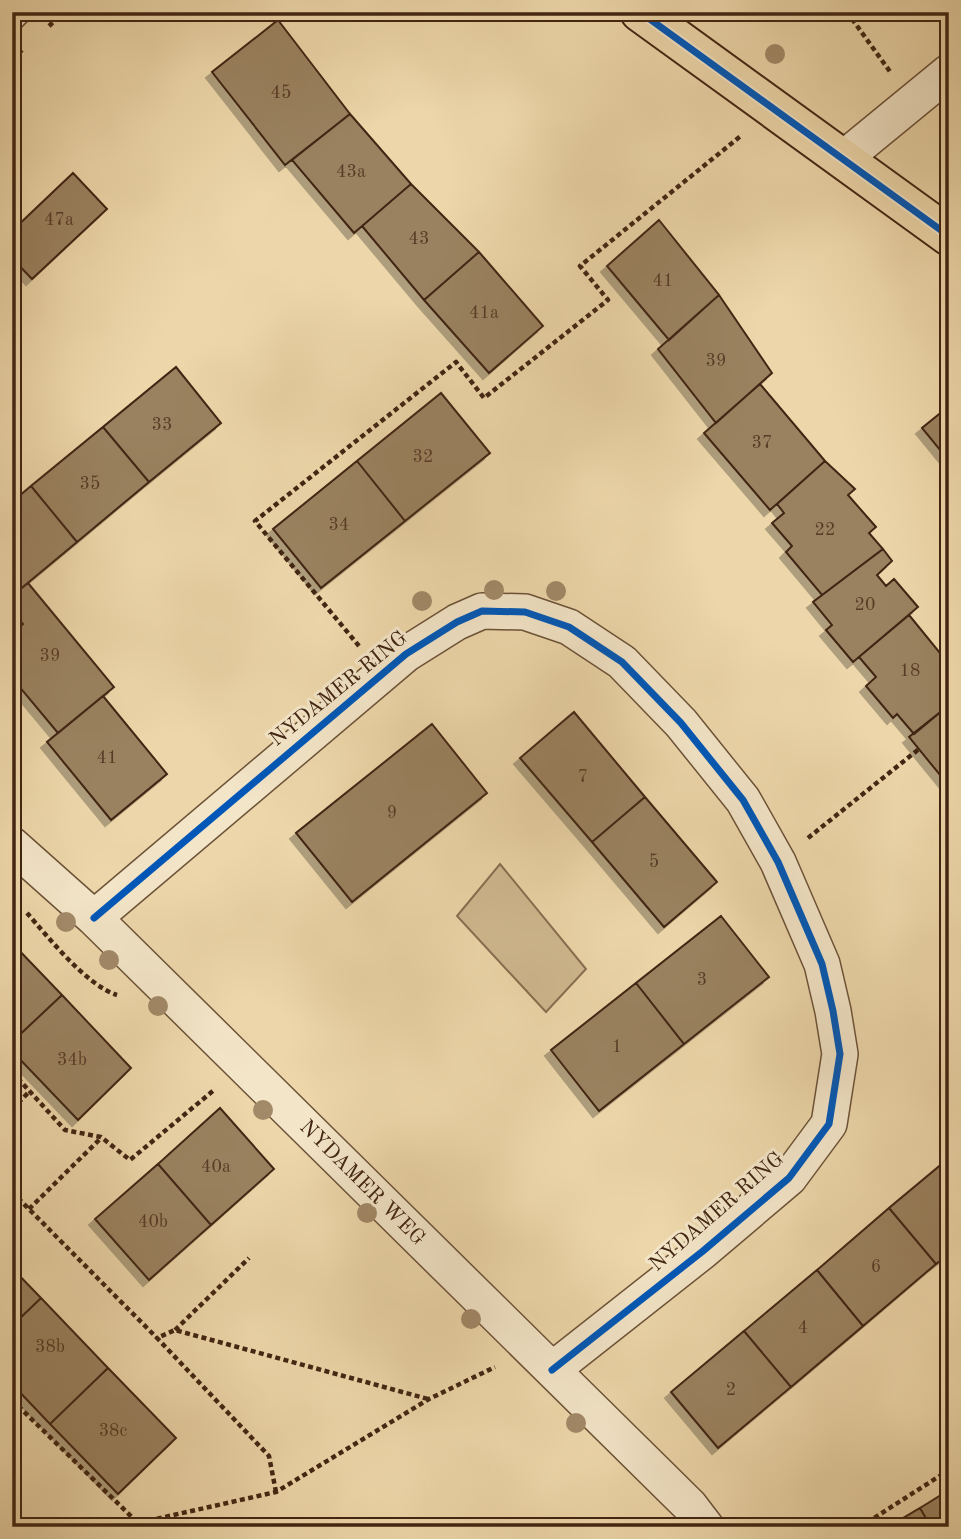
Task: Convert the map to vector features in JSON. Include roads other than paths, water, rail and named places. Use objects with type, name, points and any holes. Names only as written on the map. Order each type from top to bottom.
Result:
[{"type":"main road","points":[[640,12],[949,236]]},
{"type":"street","points":[[842,159],[949,72]]},
{"type":"street","name":"NYDAMER RING","points":[[94,918],[406,654],[457,622],[482,611],[524,612],[569,627],[622,662],[681,723],[743,800],[778,862],[822,964],[841,1054],[829,1124],[789,1178],[703,1251],[552,1370]]},
{"type":"street","name":"NYDAMER WEG","points":[[12,845],[94,918],[690,1506],[706,1527]]},
{"type":"lane","points":[[12,23],[23,12]]}]
